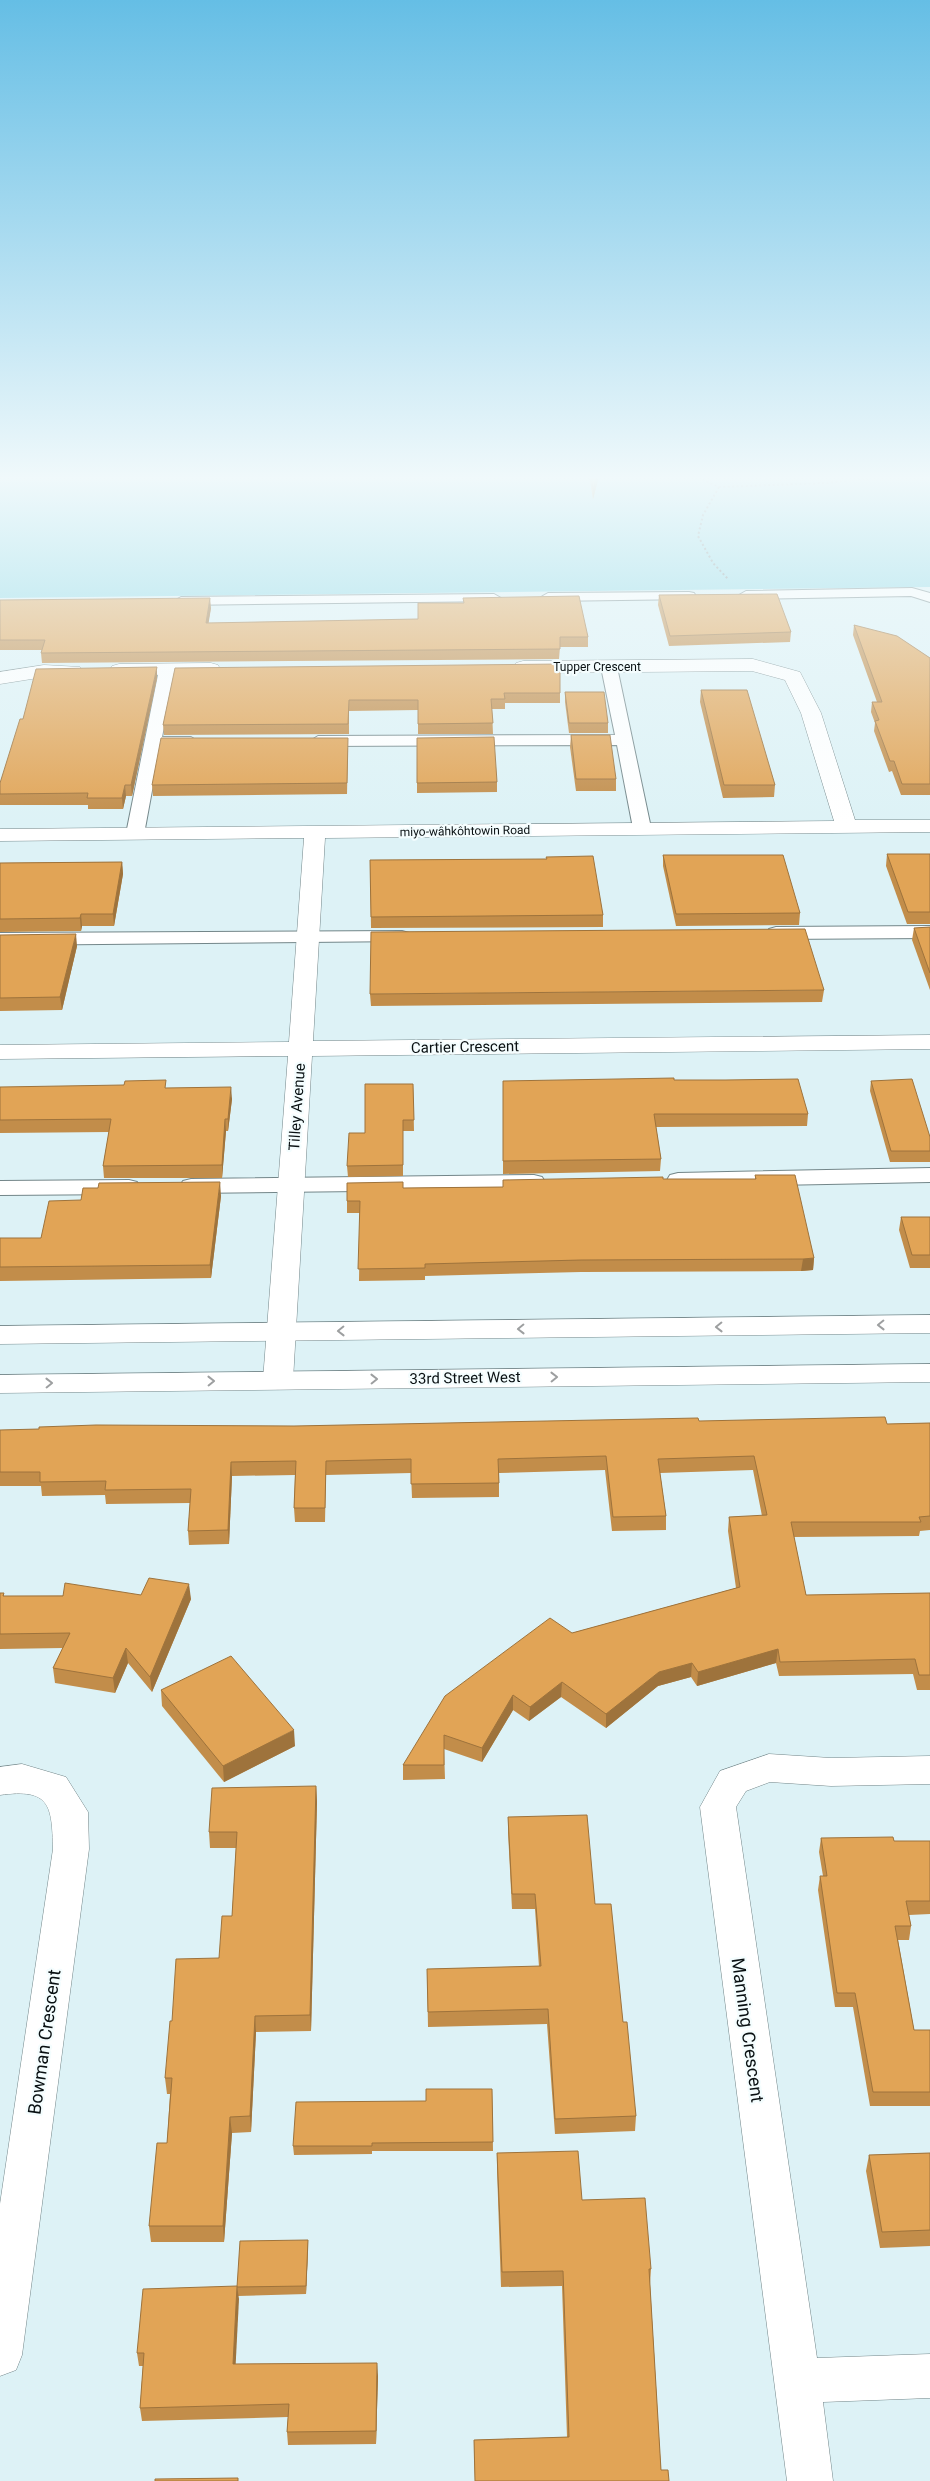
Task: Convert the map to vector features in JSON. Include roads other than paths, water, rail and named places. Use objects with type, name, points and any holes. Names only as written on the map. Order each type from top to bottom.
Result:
[{"type":"street","name":"Tupper Crescent","points":[[501,667],[753,665],[793,676],[811,712],[847,827]]},
{"type":"street","points":[[0,678],[44,671],[226,669]]},
{"type":"street","name":"miyo-wâhkôhtowin Road","points":[[0,835],[315,834],[642,828],[930,826]]},
{"type":"street","name":"Tilley Avenue","points":[[278,1380],[315,834]]},
{"type":"street","name":"Cartier Crescent","points":[[0,1052],[930,1042]]},
{"type":"street","points":[[0,1335],[930,1324]]},
{"type":"street","name":"33rd Street West","points":[[0,1384],[930,1372]]},
{"type":"street","name":"Manning Crescent","points":[[810,2481],[798,2381],[718,1807],[733,1781],[770,1768],[831,1772],[930,1770]]},
{"type":"street","name":"Bowman Crescent","points":[[0,1781],[22,1778],[53,1787],[70,1812],[71,1849],[0,2354]]},
{"type":"street","points":[[798,2381],[930,2376]]},
{"type":"lane","points":[[738,595],[912,592],[930,598]]},
{"type":"lane","points":[[537,598],[704,596]]},
{"type":"lane","points":[[170,602],[508,598]]},
{"type":"lane","points":[[609,666],[642,828]]},
{"type":"lane","points":[[135,834],[166,670]]},
{"type":"lane","points":[[300,742],[624,740]]},
{"type":"lane","points":[[152,742],[211,742]]},
{"type":"lane","points":[[761,933],[930,932]]},
{"type":"lane","points":[[0,940],[422,937]]},
{"type":"lane","points":[[661,1180],[930,1175]]},
{"type":"lane","points":[[0,1188],[551,1182]]}]
